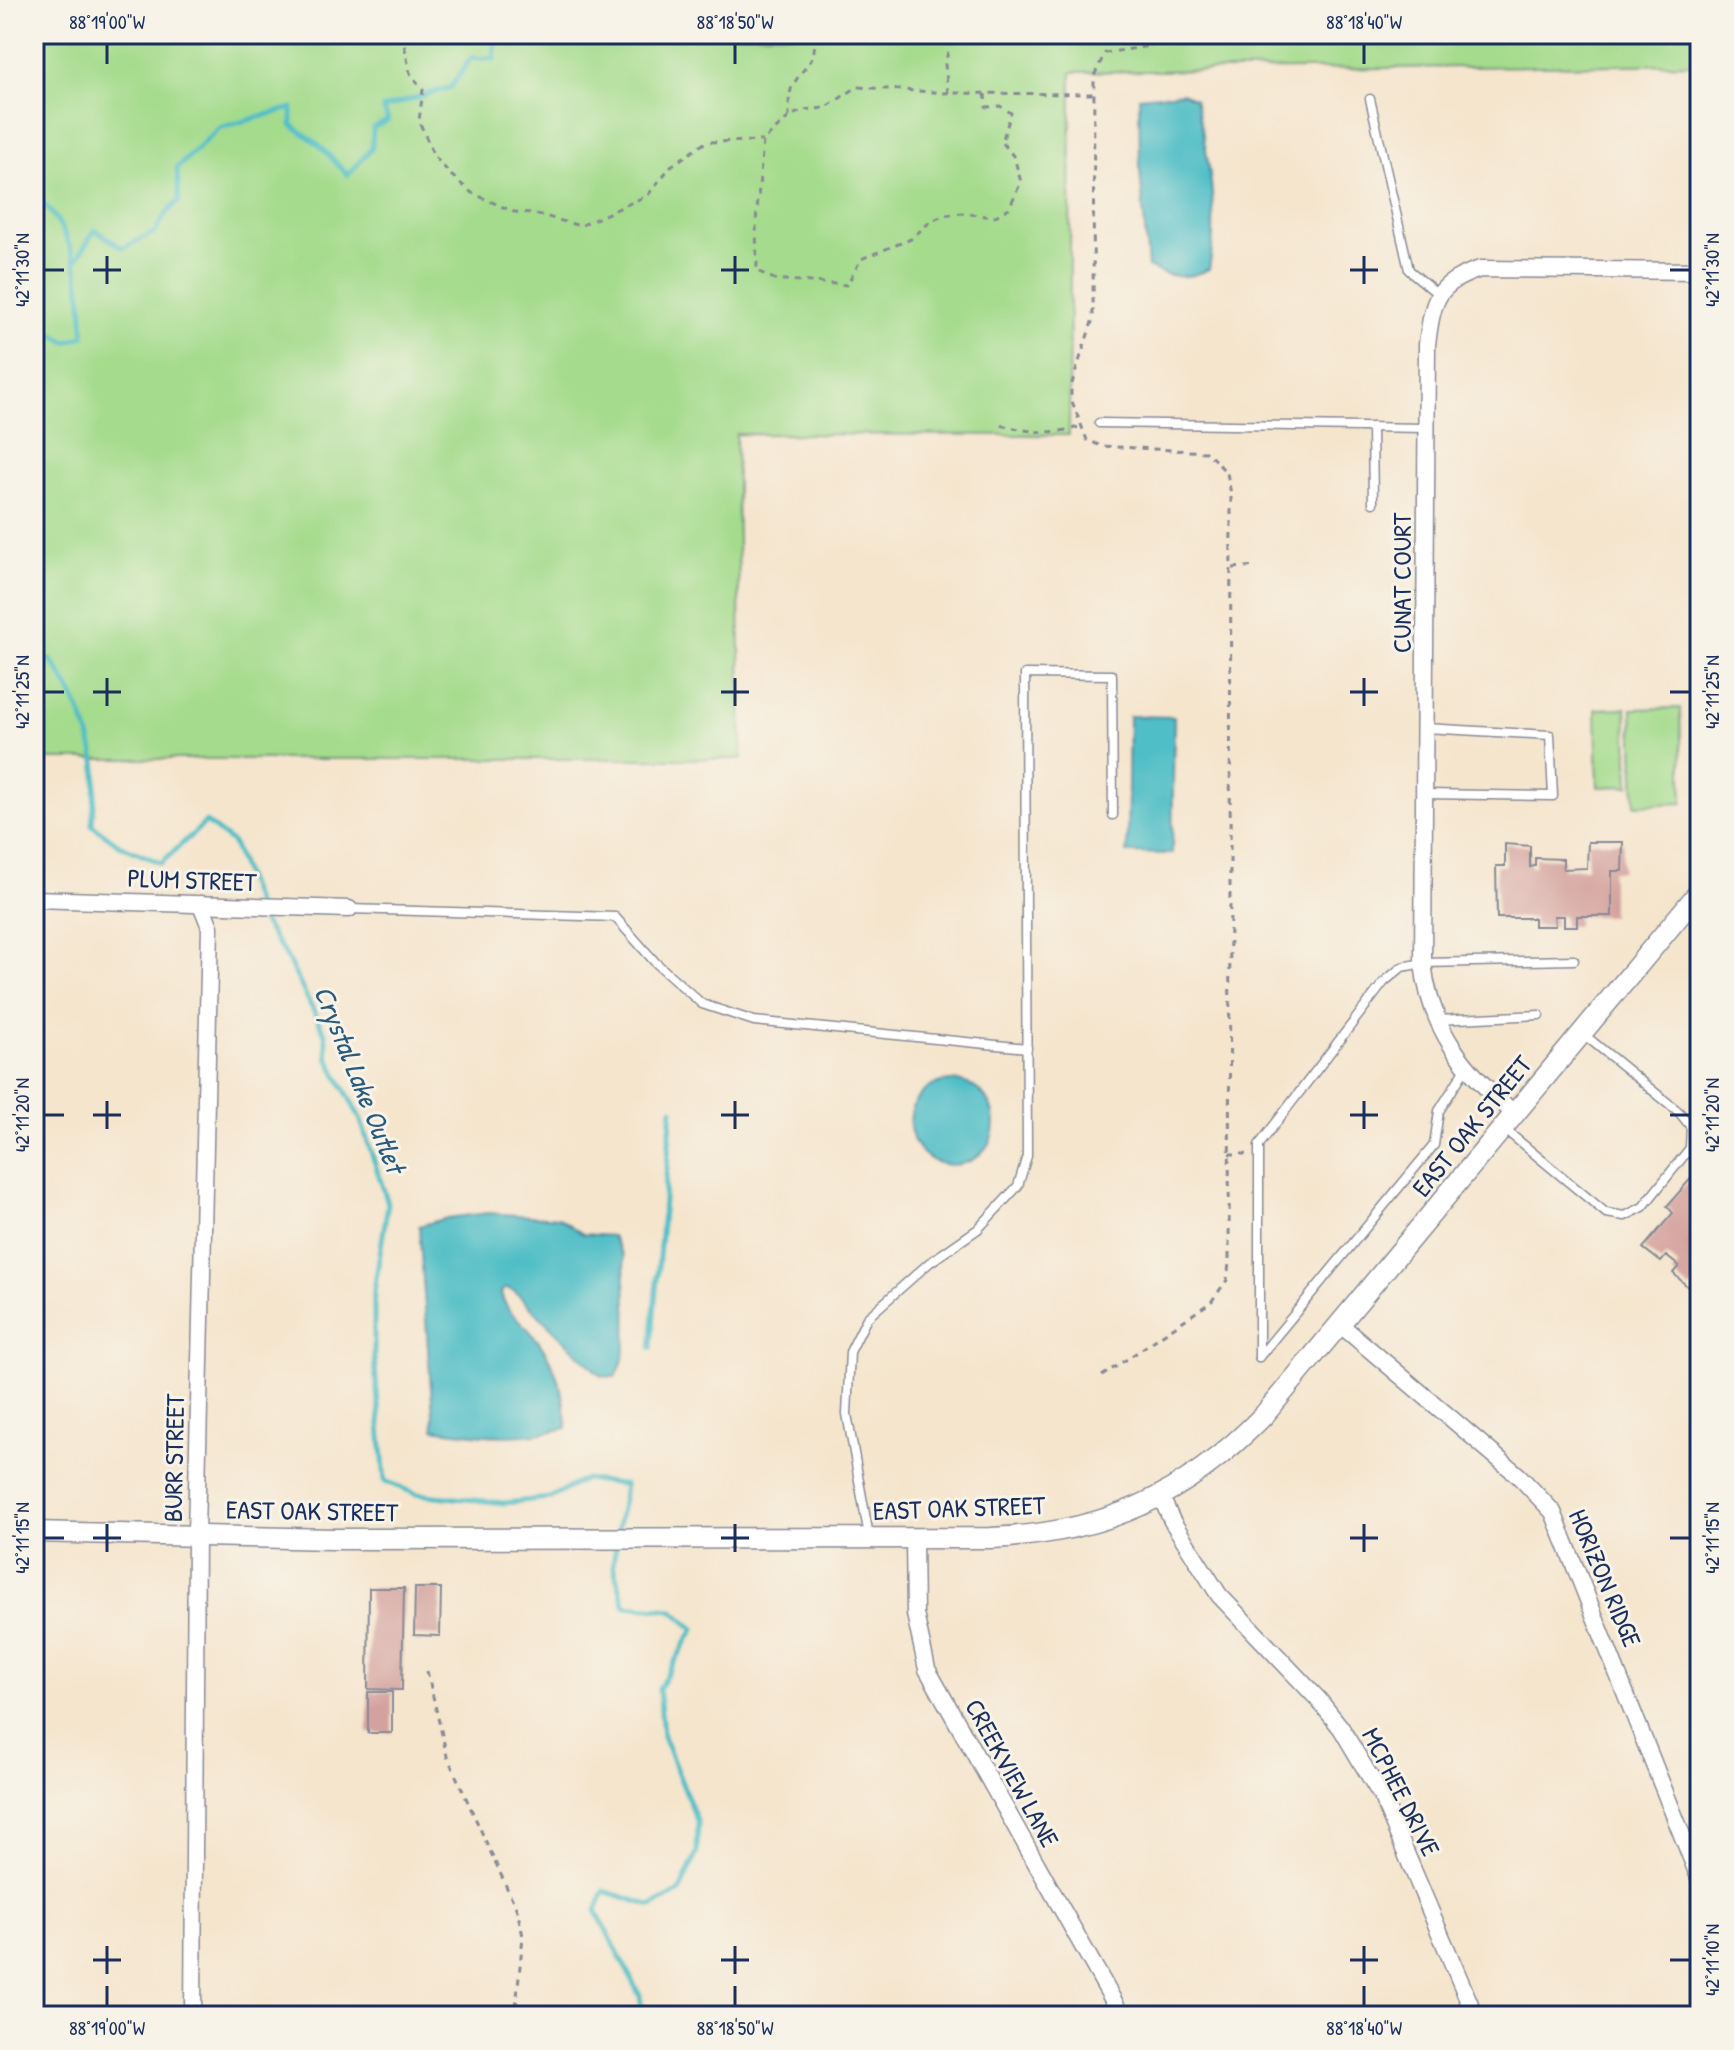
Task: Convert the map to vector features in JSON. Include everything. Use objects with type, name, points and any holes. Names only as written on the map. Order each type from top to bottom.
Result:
[{"type":"street","points":[[1440,295],[1451,278],[1480,269],[1700,271]]},
{"type":"street","name":"CUNAT COURT","points":[[1440,295],[1432,307],[1427,344],[1423,963],[1436,1020],[1466,1068],[1508,1120]]},
{"type":"street","name":"EAST OAK STREET","points":[[34,1532],[666,1541],[1036,1536],[1111,1519],[1161,1497],[1199,1473],[1248,1431],[1342,1326],[1508,1120],[1700,891]]},
{"type":"street","name":"PLUM STREET","points":[[34,899],[349,909]]},
{"type":"street","name":"BURR STREET","points":[[193,2016],[196,1535],[210,927],[201,904]]},
{"type":"street","name":"HORIZON RIDGE","points":[[1342,1326],[1519,1476],[1553,1512],[1700,1880]]},
{"type":"street","name":"MCPHEE DRIVE","points":[[1161,1497],[1178,1532],[1219,1595],[1318,1699],[1364,1762],[1382,1797],[1475,2016]]},
{"type":"street","name":"CREEKVIEW LANE","points":[[914,1537],[915,1614],[927,1669],[1122,2016]]},
{"type":"lane","points":[[1370,99],[1409,270],[1440,295]]},
{"type":"lane","points":[[1099,423],[1427,428]]},
{"type":"lane","points":[[1372,427],[1373,503]]},
{"type":"lane","points":[[869,1537],[847,1414],[850,1352],[867,1318],[929,1263],[978,1229],[1018,1186],[1027,1156],[1025,674],[1112,675],[1113,815]]},
{"type":"lane","points":[[1425,728],[1550,735],[1553,796],[1425,794]]},
{"type":"lane","points":[[349,909],[615,917],[655,962],[702,1004],[754,1021],[1027,1048]]},
{"type":"lane","points":[[1466,1068],[1439,1111],[1434,1145],[1259,1357],[1259,1145],[1384,982],[1402,967],[1423,963],[1574,960]]},
{"type":"lane","points":[[1436,1020],[1539,1015]]},
{"type":"lane","points":[[1508,1120],[1606,1213],[1625,1216],[1643,1207],[1690,1148],[1691,1127],[1679,1112],[1582,1033]]},
{"type":"path","points":[[402,34],[410,73],[423,90],[419,121],[434,156],[472,193],[514,212],[585,226],[648,195],[671,166],[706,142],[763,141],[789,117],[803,110],[825,108],[857,87],[948,93],[1094,94]]},
{"type":"path","points":[[789,117],[793,85],[811,65],[816,51],[814,34]]},
{"type":"path","points":[[822,34],[864,37],[865,41],[873,34]]},
{"type":"path","points":[[884,34],[905,45],[926,34]]},
{"type":"path","points":[[938,34],[948,38],[950,43],[945,64],[948,93]]},
{"type":"path","points":[[1102,1376],[1211,1302],[1227,1280],[1231,494],[1227,473],[1219,461],[1207,452],[1101,446],[1087,440],[1071,386],[1093,319],[1094,76],[1105,53],[1150,46],[1172,34]]},
{"type":"path","points":[[763,141],[756,222],[757,271],[774,279],[847,285],[861,259],[911,239],[931,221],[961,213],[994,217],[1009,208],[1021,182],[1014,157],[1002,142],[1011,113],[1000,106],[986,107],[985,94]]},
{"type":"path","points":[[1001,425],[1029,433],[1063,432],[1081,427]]},
{"type":"path","points":[[1231,568],[1257,566]]},
{"type":"path","points":[[427,1671],[447,1756],[517,1910],[523,1936],[515,2016]]},
{"type":"green space","points":[[34,34],[1700,34],[1700,64],[1071,72],[1069,435],[736,434],[742,759],[34,759]]},
{"type":"green space","points":[[1626,708],[1629,786],[1598,787],[1596,709]]},
{"type":"green space","points":[[1680,708],[1683,803],[1635,805],[1632,709]]},
{"type":"water","points":[[1182,93],[1195,99],[1208,162],[1213,226],[1209,269],[1179,276],[1148,267],[1140,171],[1139,97]]},
{"type":"water","points":[[1129,716],[1174,717],[1172,854],[1127,853]]},
{"type":"water","points":[[952,1081],[968,1084],[982,1093],[991,1107],[994,1123],[991,1139],[982,1153],[968,1162],[952,1165],[936,1162],[922,1153],[913,1139],[910,1123],[913,1107],[922,1093],[936,1084]]},
{"type":"water","points":[[488,1213],[559,1218],[583,1234],[612,1236],[624,1257],[626,1337],[621,1366],[615,1377],[601,1376],[514,1291],[506,1288],[501,1292],[508,1309],[539,1342],[552,1365],[564,1401],[567,1428],[500,1436],[434,1429],[419,1226],[447,1218]]},
{"type":"building","points":[[1588,842],[1623,842],[1622,871],[1612,871],[1612,916],[1577,916],[1577,926],[1564,926],[1564,916],[1554,916],[1555,926],[1534,926],[1534,918],[1497,918],[1496,866],[1505,866],[1505,844],[1530,846],[1530,867],[1535,866],[1535,858],[1563,859],[1563,869],[1587,868]]},
{"type":"building","points":[[1700,1168],[1700,1277],[1690,1289],[1673,1273],[1679,1266],[1666,1256],[1661,1262],[1643,1248],[1673,1213],[1667,1206]]},
{"type":"building","points":[[369,1588],[404,1588],[402,1690],[368,1689]]},
{"type":"building","points":[[415,1588],[441,1588],[440,1636],[414,1635]]},
{"type":"building","points":[[368,1692],[392,1692],[392,1733],[368,1733]]},
{"type":"waterway","points":[[77,259],[95,230],[123,248],[155,232],[167,212],[179,201],[177,168],[219,128],[292,108],[292,125],[318,144],[348,175],[372,148],[373,128],[388,120],[383,108],[451,87],[471,58],[494,59],[496,34]]},
{"type":"waterway","name":"Crystal Lake Outlet","points":[[34,194],[59,224],[68,241],[78,278],[84,336],[67,342],[34,324]]},
{"type":"waterway","name":"Crystal Lake Outlet","points":[[34,432],[38,437],[34,451]]},
{"type":"waterway","name":"Crystal Lake Outlet","points":[[34,656],[51,660],[74,698],[86,727],[96,769],[92,825],[119,845],[161,863],[206,822],[233,843],[262,921],[286,956],[325,1034],[328,1058],[360,1118],[388,1203],[374,1291],[374,1357],[385,1481],[416,1494],[504,1503],[550,1498],[585,1479],[625,1485],[617,1535]]},
{"type":"waterway","points":[[651,1348],[672,1109]]},
{"type":"waterway","name":"Crystal Lake Outlet","points":[[616,1545],[613,1564],[625,1606],[672,1610],[694,1629],[659,1688],[663,1736],[698,1823],[697,1852],[680,1891],[652,1906],[604,1891],[596,1910],[640,1996],[643,2016]]}]
